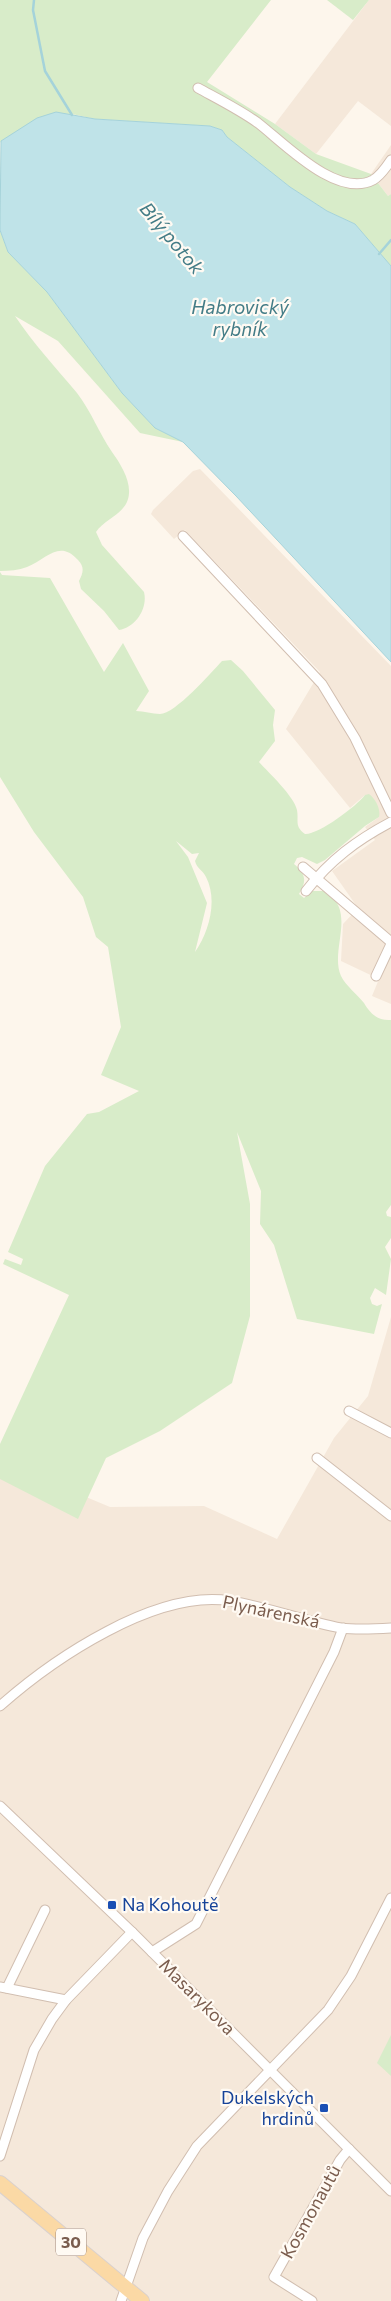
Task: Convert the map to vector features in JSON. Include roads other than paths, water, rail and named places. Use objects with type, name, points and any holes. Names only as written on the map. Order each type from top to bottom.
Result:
[{"type":"main road","name":"30","points":[[0,2183],[123,2295],[142,2301]]},
{"type":"street","points":[[198,88],[257,123],[285,147],[334,179],[354,184],[373,180],[391,160]]},
{"type":"street","points":[[183,536],[322,684],[355,738],[391,813]]},
{"type":"street","points":[[306,891],[316,878],[349,846],[391,822]]},
{"type":"street","points":[[303,867],[391,943],[376,976]]},
{"type":"street","points":[[349,1411],[391,1433]]},
{"type":"street","points":[[317,1458],[391,1516]]},
{"type":"street","name":"Plynárenská","points":[[0,1706],[22,1686],[75,1649],[113,1628],[136,1618],[193,1601],[229,1600],[343,1628],[391,1628]]},
{"type":"street","points":[[152,1952],[196,1924],[334,1652],[343,1628]]},
{"type":"street","name":"Masarykova","points":[[0,1806],[132,1932],[391,2191]]},
{"type":"street","points":[[123,2295],[143,2238],[168,2191],[197,2146],[328,2010],[351,1976],[391,1898]]},
{"type":"street","points":[[45,1910],[3,1987],[66,2000]]},
{"type":"street","points":[[0,2156],[34,2050],[66,2000],[132,1932]]},
{"type":"street","name":"Kosmonautů","points":[[312,2301],[274,2277],[340,2160],[350,2149]]},
{"type":"water","name":"Habrovický rybník","points":[[56,112],[95,119],[210,126],[222,130],[227,137],[290,187],[327,211],[355,224],[391,266],[391,662],[183,442],[155,428],[122,393],[47,292],[8,252],[0,230],[1,141],[37,118]]},
{"type":"waterway","name":"Bílý potok","points":[[34,0],[33,10],[45,71],[72,115]]},
{"type":"waterway","points":[[379,254],[391,240]]},
{"type":"place","name":"Na Kohoutě","points":[[112,1905]]},
{"type":"place","name":"Dukelských hrdinů","points":[[324,2108]]}]
